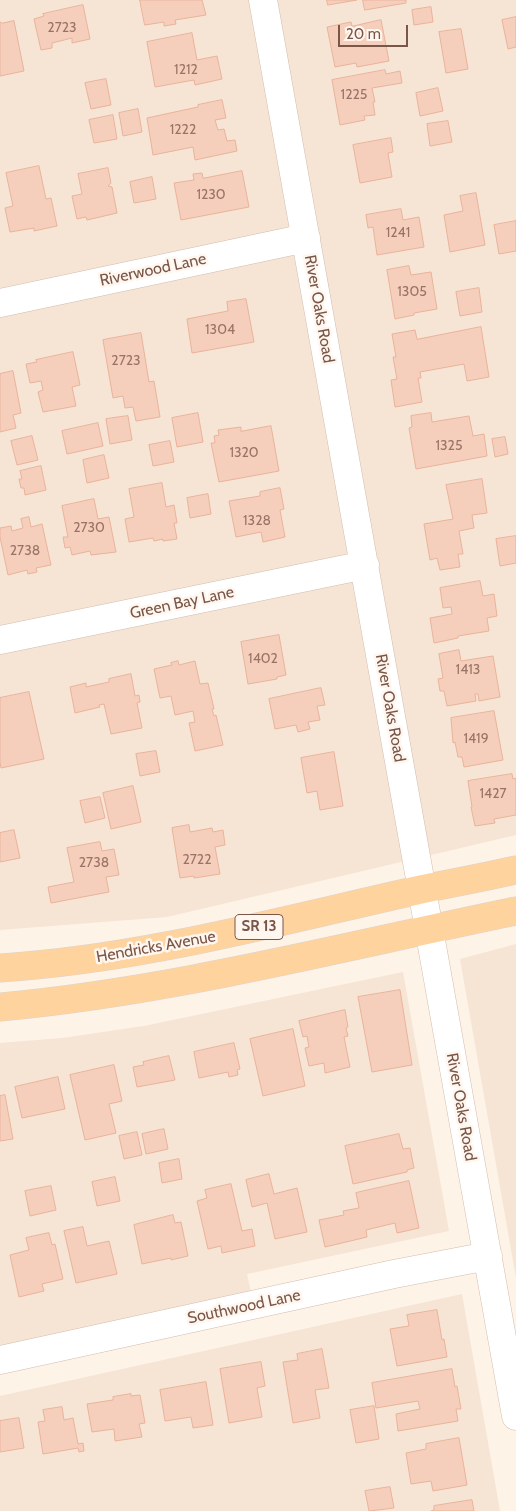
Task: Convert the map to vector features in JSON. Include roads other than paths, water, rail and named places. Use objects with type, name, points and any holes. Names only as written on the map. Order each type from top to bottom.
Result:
[{"type":"main road","name":"Hendricks Avenue","points":[[0,968],[46,965],[149,950],[516,870]]},
{"type":"main road","name":"SR 13","points":[[0,1008],[58,1002],[155,987],[516,911]]},
{"type":"street","name":"River Oaks Road","points":[[263,0],[516,1416]]},
{"type":"street","name":"Riverwood Lane","points":[[0,303],[306,238]]},
{"type":"street","name":"Green Bay Lane","points":[[0,640],[365,565]]},
{"type":"street","name":"Southwood Lane","points":[[0,1360],[394,1274],[488,1256]]}]
